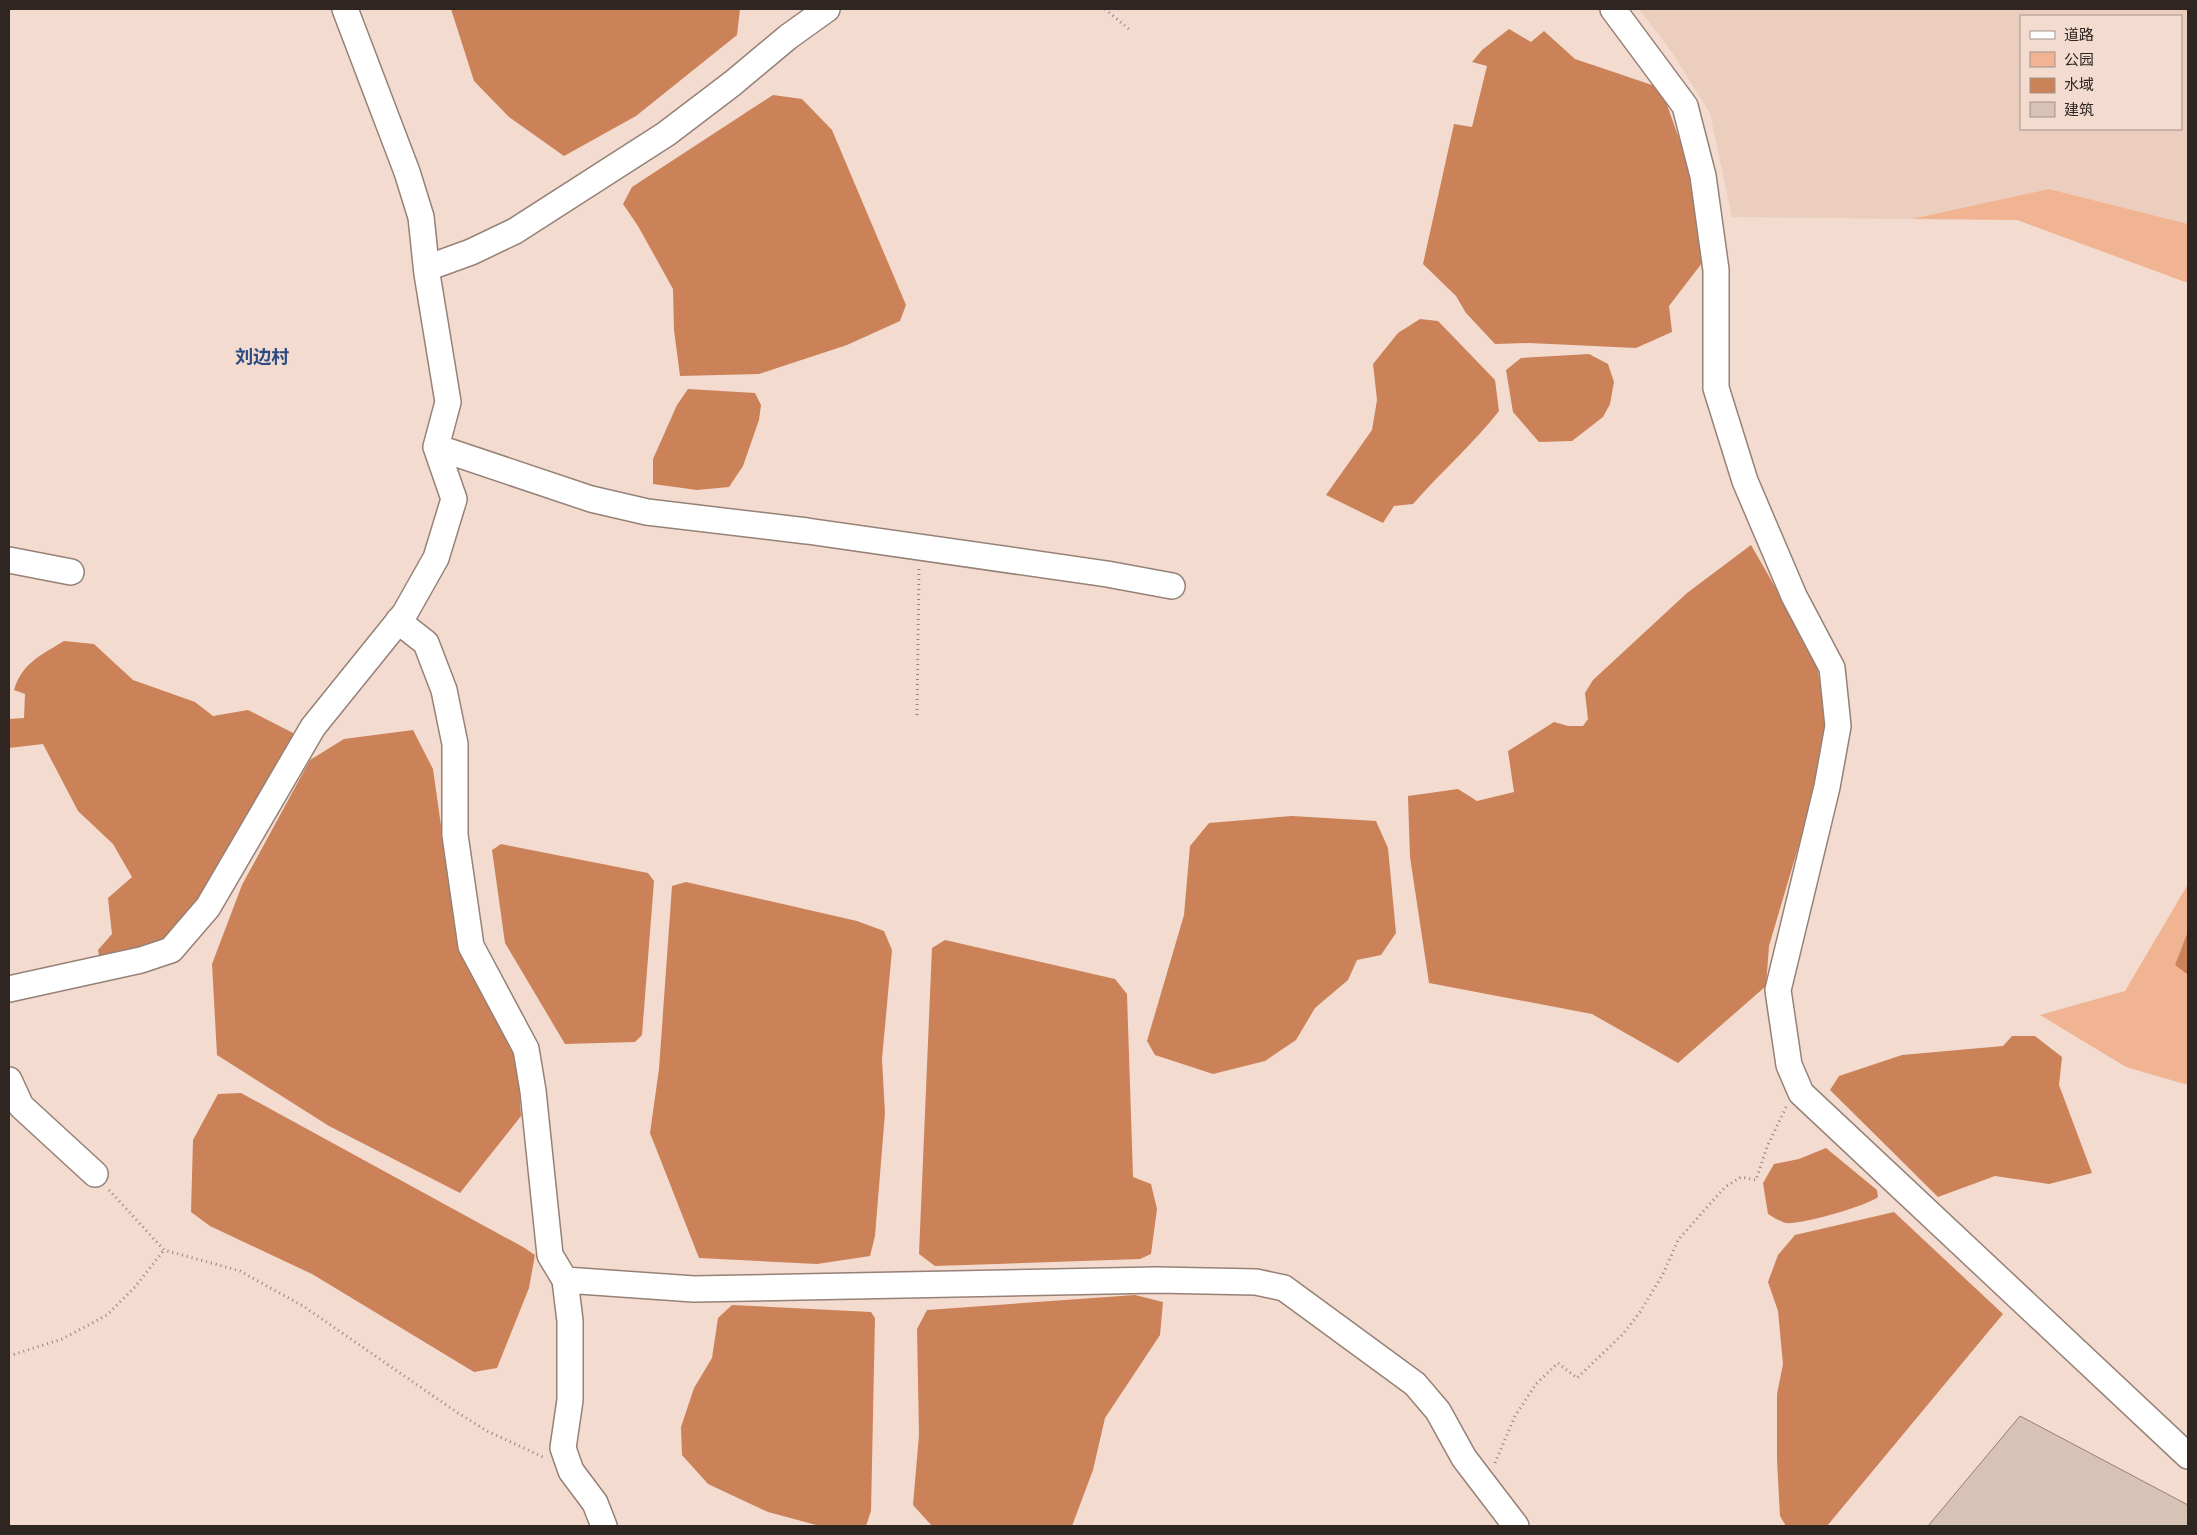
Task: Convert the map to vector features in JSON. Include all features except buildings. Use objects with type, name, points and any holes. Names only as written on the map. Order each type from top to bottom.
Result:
[{"type":"street","points":[[9,989],[141,960],[171,950],[208,907],[313,727],[405,613],[436,558],[454,499],[436,447],[448,402],[421,217],[407,172],[345,9]]},
{"type":"street","points":[[427,268],[471,252],[515,231],[658,139],[733,83],[788,37],[826,9]]},
{"type":"street","points":[[1613,9],[1685,106],[1703,176],[1716,270],[1716,388],[1745,481],[1794,596],[1832,668],[1838,726],[1827,788],[1778,990],[1789,1065],[1801,1093],[2188,1456]]},
{"type":"street","points":[[436,447],[591,499],[647,512],[808,531],[1107,574],[1172,586]]},
{"type":"street","points":[[9,560],[71,572]]},
{"type":"street","points":[[398,621],[426,643],[444,690],[455,744],[455,835],[471,946],[526,1049],[533,1092],[550,1255],[566,1280],[570,1321],[570,1400],[563,1448],[571,1470],[595,1503],[604,1526]]},
{"type":"street","points":[[9,1080],[21,1106],[95,1174]]},
{"type":"street","points":[[566,1280],[694,1289],[1157,1280],[1256,1282],[1284,1288],[1415,1384],[1438,1412],[1464,1458],[1481,1482],[1516,1526]]},
{"type":"path","points":[[1105,9],[1130,30]]},
{"type":"path","points":[[917,715],[919,548]]},
{"type":"path","points":[[1481,1482],[1497,1461],[1515,1416],[1536,1384],[1558,1363],[1577,1378],[1623,1334],[1640,1312],[1663,1274],[1678,1240],[1725,1187],[1741,1177],[1756,1180],[1767,1147],[1785,1108],[1801,1093]]},
{"type":"path","points":[[95,1174],[164,1250],[240,1271],[303,1306],[458,1413],[487,1430],[571,1470]]},
{"type":"path","points":[[9,1356],[62,1340],[107,1315],[135,1287],[164,1250]]},
{"type":"shaded area","points":[[1639,9],[2188,9],[2188,224],[2049,189],[1911,219],[1732,217],[1710,113],[1671,51]]},
{"type":"green space","points":[[2049,189],[2188,224],[2188,283],[2017,220],[1911,219]]},
{"type":"green space","points":[[2188,884],[2188,931],[2175,965],[2188,975],[2188,1085],[2126,1067],[2040,1015],[2125,991]]},
{"type":"water","points":[[451,9],[740,9],[737,35],[636,116],[564,156],[509,117],[474,81]]},
{"type":"water","points":[[1509,29],[1531,42],[1544,31],[1575,59],[1661,88],[1707,217],[1700,238],[1702,263],[1669,306],[1672,332],[1636,348],[1529,343],[1495,344],[1466,313],[1456,296],[1423,264],[1454,124],[1472,127],[1487,66],[1472,62],[1482,50]]},
{"type":"water","points":[[773,95],[802,99],[832,130],[906,305],[900,321],[847,345],[759,374],[680,376],[674,330],[673,289],[638,226],[623,204],[632,187]]},
{"type":"water","points":[[1420,319],[1438,321],[1495,380],[1499,411],[1479,435],[1413,504],[1394,506],[1383,523],[1326,495],[1372,430],[1377,400],[1373,364],[1398,333]]},
{"type":"water","points":[[1589,354],[1608,364],[1614,382],[1610,404],[1603,417],[1572,441],[1539,442],[1513,412],[1506,370],[1521,358]]},
{"type":"water","points":[[688,389],[755,393],[761,405],[759,420],[743,466],[729,487],[697,490],[653,484],[653,459],[677,405]]},
{"type":"water","points":[[1751,545],[1816,658],[1827,732],[1814,794],[1769,946],[1766,986],[1678,1063],[1592,1014],[1429,983],[1410,857],[1408,796],[1458,789],[1477,801],[1514,792],[1508,751],[1554,722],[1568,726],[1583,726],[1588,719],[1585,693],[1593,680],[1687,593]]},
{"type":"water","points":[[64,641],[94,644],[133,680],[195,702],[213,716],[248,710],[295,734],[197,903],[158,944],[100,962],[98,950],[112,934],[108,898],[132,877],[113,844],[78,811],[43,744],[9,748],[10,719],[24,718],[25,694],[14,690],[22,673],[33,661]]},
{"type":"water","points":[[413,730],[433,769],[458,946],[483,995],[506,1028],[518,1069],[521,1116],[460,1193],[329,1126],[217,1055],[212,964],[242,885],[310,760],[344,739]]},
{"type":"water","points":[[1292,816],[1376,821],[1388,848],[1396,933],[1381,955],[1357,960],[1348,980],[1315,1008],[1296,1040],[1265,1061],[1213,1074],[1155,1055],[1147,1041],[1184,915],[1190,846],[1209,823]]},
{"type":"water","points":[[501,844],[648,873],[654,881],[642,1035],[635,1042],[565,1044],[505,943],[492,850]]},
{"type":"water","points":[[686,882],[857,921],[884,931],[892,950],[882,1059],[885,1113],[875,1236],[870,1256],[817,1264],[699,1258],[650,1133],[659,1069],[672,886]]},
{"type":"water","points":[[2188,931],[2188,975],[2175,965]]},
{"type":"water","points":[[945,940],[1115,979],[1127,994],[1133,1177],[1151,1184],[1157,1209],[1151,1254],[1140,1259],[935,1266],[919,1254],[932,948]]},
{"type":"water","points":[[2012,1036],[2035,1036],[2062,1057],[2059,1085],[2092,1173],[2049,1184],[1995,1176],[1938,1197],[1830,1090],[1839,1076],[1902,1055],[2003,1046]]},
{"type":"water","points":[[241,1093],[535,1255],[529,1288],[497,1368],[474,1372],[312,1274],[210,1226],[191,1212],[193,1140],[218,1094]]},
{"type":"water","points":[[1826,1148],[1877,1190],[1878,1197],[1848,1210],[1794,1223],[1786,1223],[1768,1214],[1763,1183],[1774,1164],[1799,1159]]},
{"type":"water","points":[[1894,1212],[2003,1314],[1827,1526],[1786,1526],[1780,1516],[1777,1460],[1777,1394],[1783,1364],[1778,1311],[1768,1282],[1778,1255],[1795,1235]]},
{"type":"water","points":[[1135,1295],[1163,1302],[1160,1335],[1105,1418],[1093,1470],[1072,1526],[932,1526],[913,1505],[919,1435],[917,1329],[927,1310]]},
{"type":"water","points":[[732,1305],[871,1312],[875,1318],[871,1511],[866,1526],[820,1526],[768,1512],[708,1484],[682,1455],[681,1427],[694,1388],[712,1358],[718,1318]]},
{"type":"district","name":"刘边村","points":[[262,357]]}]
